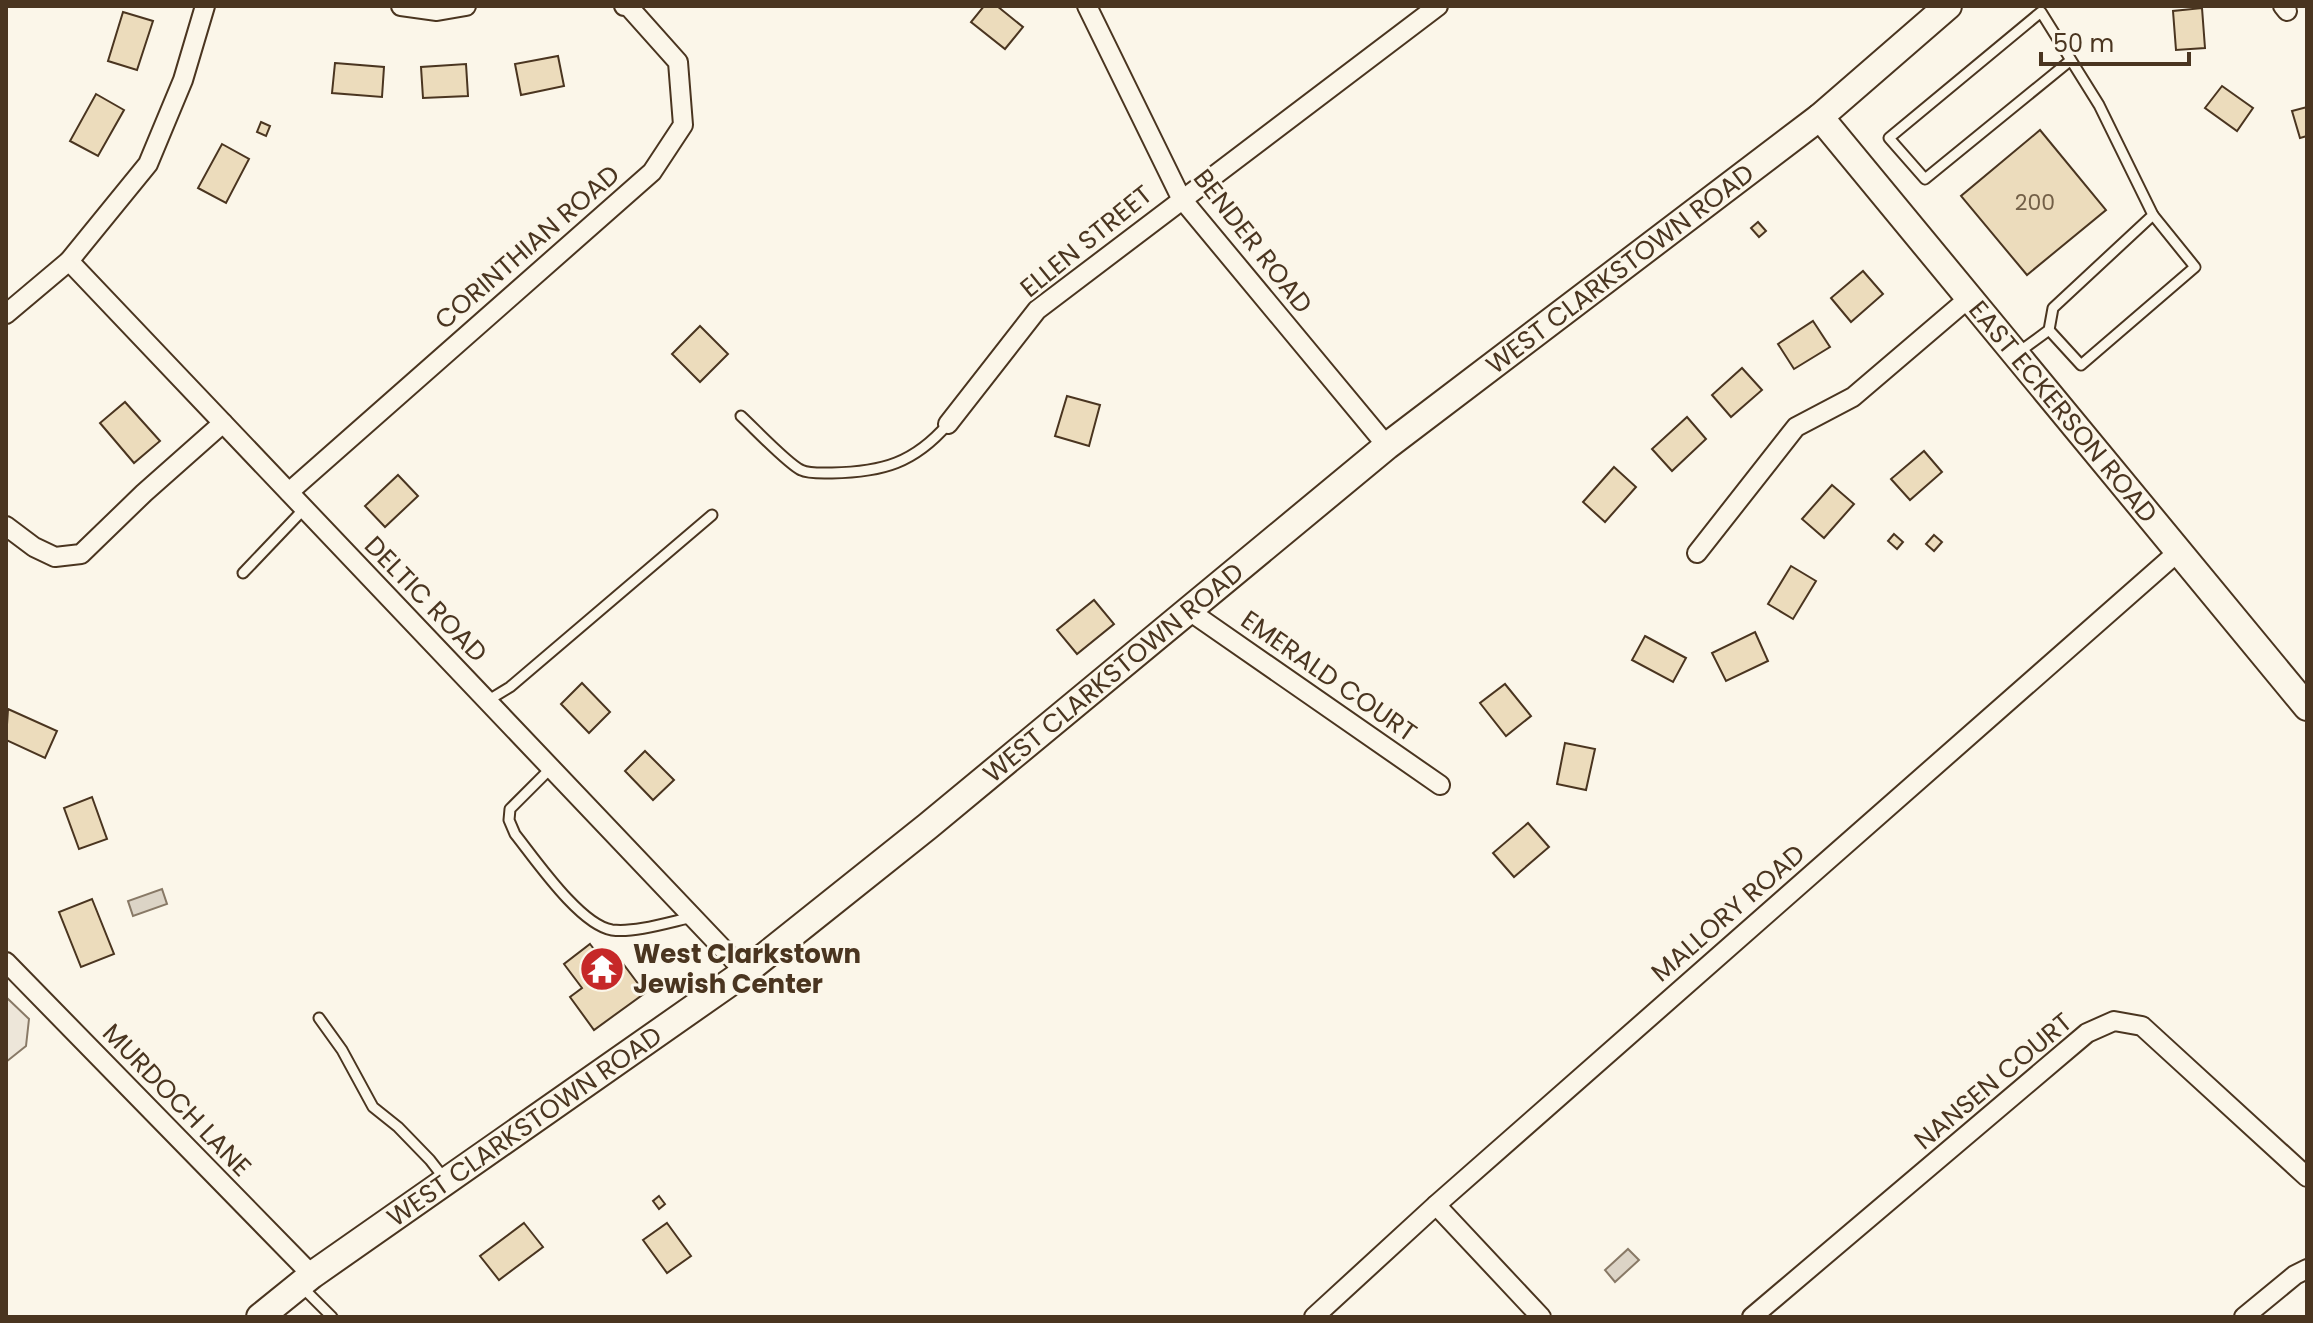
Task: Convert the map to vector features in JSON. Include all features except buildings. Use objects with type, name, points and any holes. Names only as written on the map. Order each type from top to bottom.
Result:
[{"type":"street","points":[[6,314],[69,261],[148,164],[183,80],[205,6]]},
{"type":"street","points":[[401,6],[437,11],[466,6]]},
{"type":"street","name":"CORINTHIAN ROAD","points":[[289,492],[652,172],[683,125],[678,62],[628,6],[624,6]]},
{"type":"street","name":"BENDER ROAD","points":[[1087,6],[1181,198],[1387,446]]},
{"type":"street","name":"ELLEN STREET","points":[[948,424],[1037,310],[1438,6]]},
{"type":"street","name":"WEST CLARKSTOWN ROAD","points":[[260,1317],[306,1280],[745,972],[928,826],[1387,446],[1820,117],[1948,6]]},
{"type":"street","name":"EAST ECKERSON ROAD","points":[[1820,117],[2307,707]]},
{"type":"street","name":"DELTIC ROAD","points":[[69,261],[745,972]]},
{"type":"street","points":[[1697,553],[1796,427],[1853,397],[1969,298]]},
{"type":"street","points":[[6,526],[34,547],[55,557],[81,554],[223,423]]},
{"type":"street","name":"MALLORY ROAD","points":[[1314,1317],[1436,1205],[2179,551]]},
{"type":"street","name":"EMERALD COURT","points":[[1188,610],[1440,785]]},
{"type":"street","name":"MURDOCH LANE","points":[[6,962],[306,1280]]},
{"type":"street","name":"NANSEN COURT","points":[[1752,1317],[2087,1033],[2114,1021],[2142,1026],[2307,1177]]},
{"type":"street","points":[[1436,1205],[1541,1317]]},
{"type":"street","points":[[2244,1317],[2295,1275],[2307,1269]]},
{"type":"lane","points":[[2049,330],[2081,365],[2195,267],[2153,215],[2099,105],[2071,60],[2039,9],[1889,138],[1925,179],[2071,60]]},
{"type":"lane","points":[[2016,354],[2049,330],[2053,308],[2153,215]]},
{"type":"lane","name":"ELLEN STREET","points":[[741,416],[802,470],[825,473],[878,470],[914,457],[931,444],[948,424]]},
{"type":"lane","points":[[243,573],[304,509]]},
{"type":"lane","points":[[487,701],[510,687],[712,515]]},
{"type":"lane","points":[[551,768],[510,809],[509,820],[515,834],[575,906],[596,923],[612,930],[693,917]]},
{"type":"lane","points":[[319,1018],[342,1050],[373,1107],[398,1127],[446,1181]]},
{"type":"lane","points":[[306,1280],[332,1317]]},
{"type":"shaded area","points":[[162,889],[167,904],[133,916],[128,901]]},
{"type":"shaded area","points":[[6,997],[29,1019],[26,1046],[6,1062]]},
{"type":"shaded area","points":[[1628,1249],[1639,1260],[1615,1282],[1605,1270]]},
{"type":"place","name":"West Clarkstown Jewish Center","points":[[602,969]]}]
